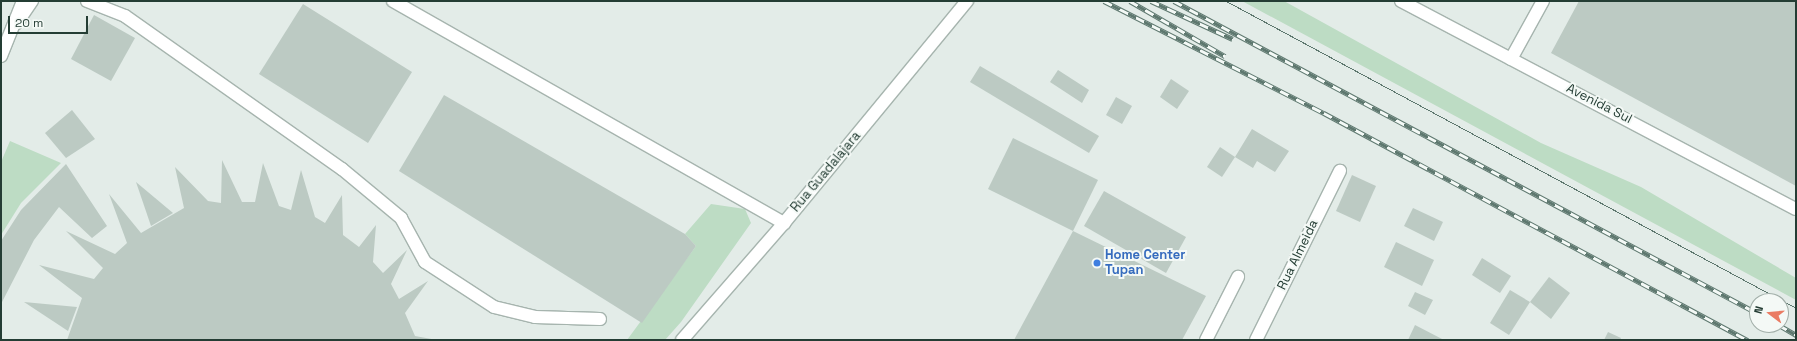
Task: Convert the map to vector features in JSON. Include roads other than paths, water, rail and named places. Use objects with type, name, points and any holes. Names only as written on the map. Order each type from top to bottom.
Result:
[{"type":"street","points":[[1,56],[23,1]]},
{"type":"street","points":[[12,31],[32,1]]},
{"type":"street","points":[[87,1],[125,16],[342,169],[402,218],[424,262],[494,307],[535,317],[600,319]]},
{"type":"street","points":[[393,1],[784,223]]},
{"type":"street","name":"Rua Guadalajara","points":[[682,340],[784,223],[967,1]]},
{"type":"street","name":"Avenida Sul","points":[[1401,1],[1796,208]]},
{"type":"street","points":[[1511,59],[1543,1]]},
{"type":"street","name":"Rua Almeida","points":[[1256,340],[1340,171]]},
{"type":"street","points":[[1206,340],[1238,277]]},
{"type":"tram line","points":[[1226,1],[1796,308]]},
{"type":"railway","points":[[1104,1],[1324,113],[1748,340]]},
{"type":"railway","points":[[1130,1],[1225,56]]},
{"type":"railway","points":[[1151,1],[1233,39]]},
{"type":"railway","points":[[1174,1],[1749,309]]},
{"type":"railway","points":[[1789,331],[1796,335]]},
{"type":"place","name":"Home Center Tupan","points":[[1097,263]]}]
